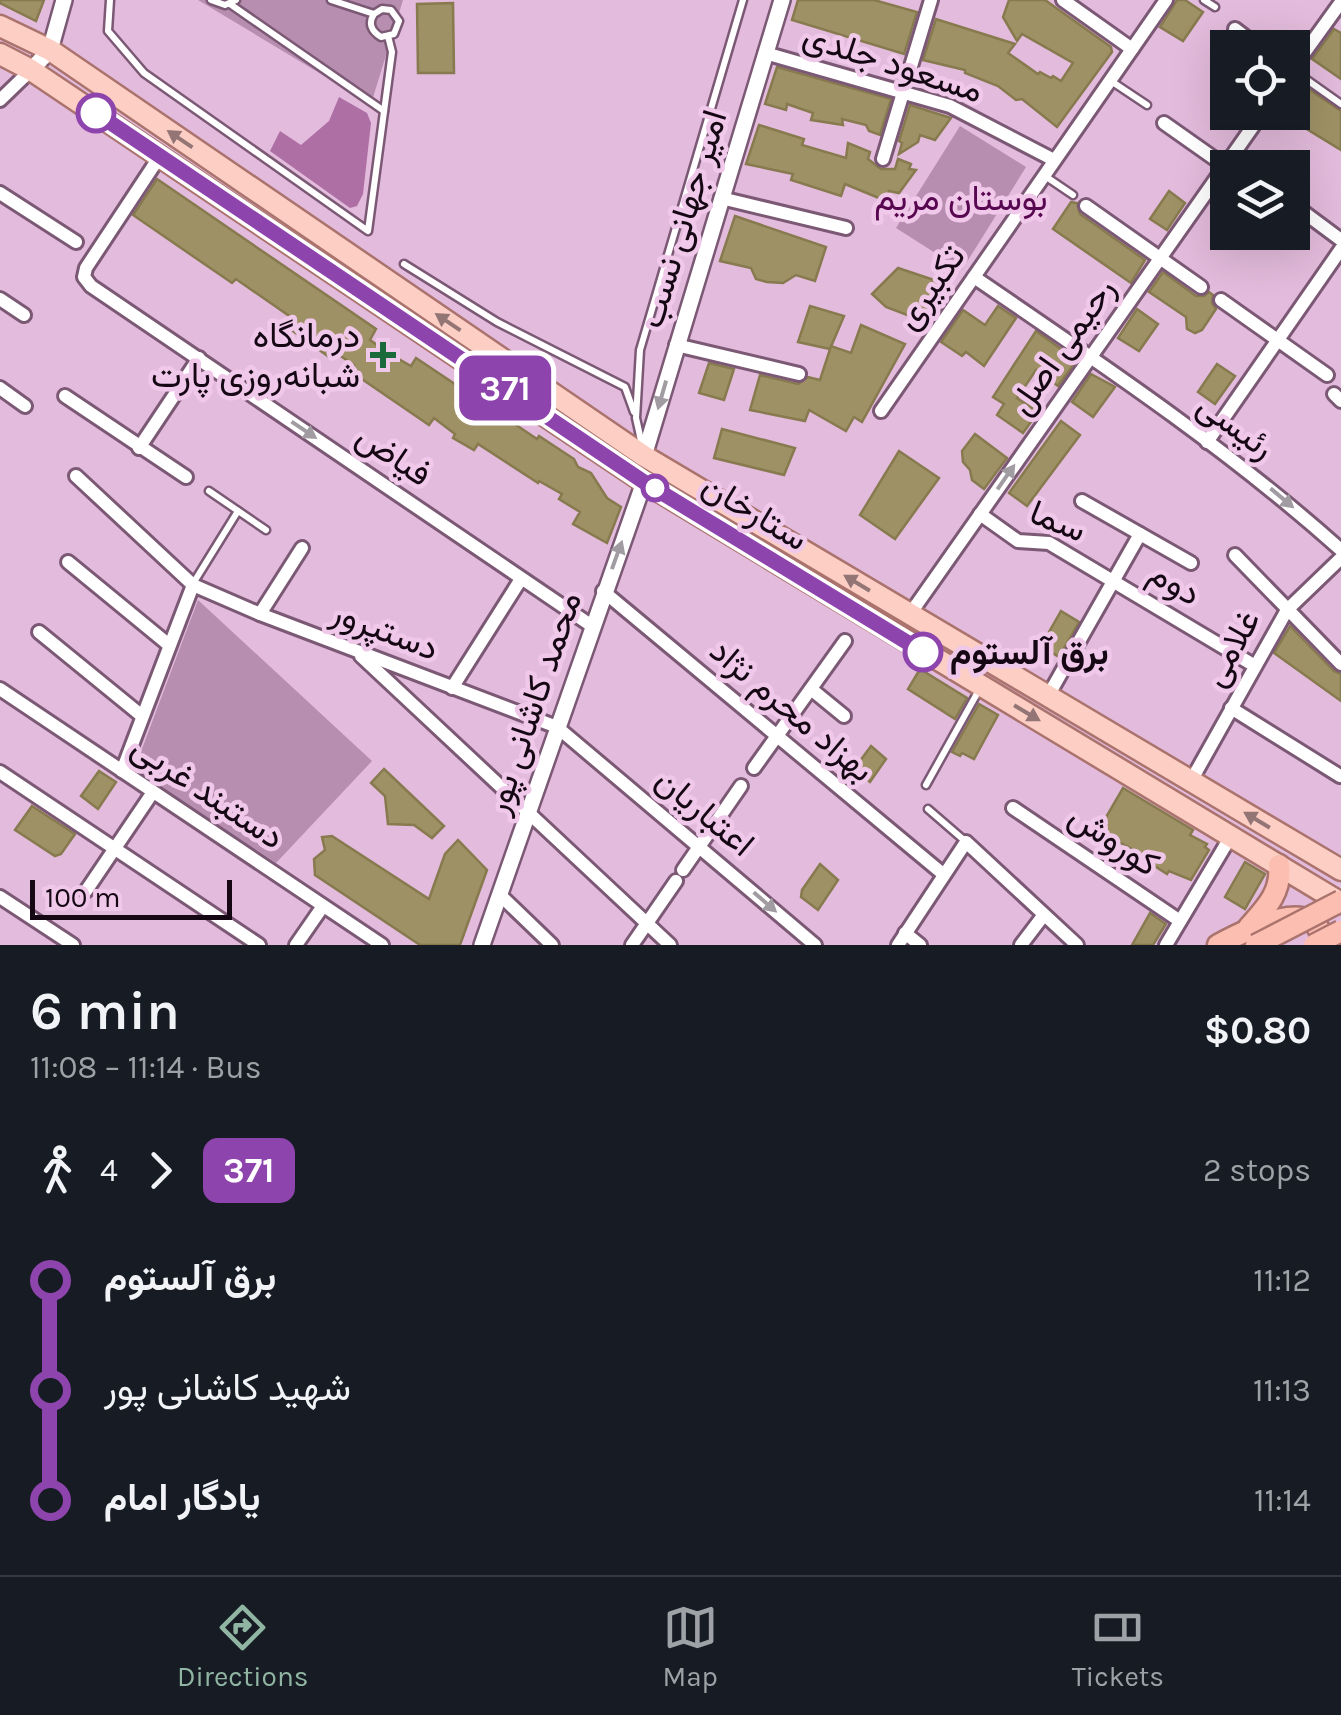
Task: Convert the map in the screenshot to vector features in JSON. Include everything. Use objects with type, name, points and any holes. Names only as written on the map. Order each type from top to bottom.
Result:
[{"type":"highway","points":[[1252,937],[1281,882],[1279,865]]},
{"type":"highway","points":[[1218,945],[1252,937],[1341,902]]},
{"type":"highway","points":[[1252,937],[1302,917],[1317,926],[1318,945],[1341,931]]},
{"type":"main road","name":"ستارخان","points":[[0,26],[50,50],[644,456],[1341,870]]},
{"type":"main road","name":"ستارخان","points":[[0,54],[31,70],[644,482],[1341,902]]},
{"type":"street","points":[[0,100],[50,50],[64,0]]},
{"type":"street","name":"امیر جهانی نسب","points":[[644,456],[782,0]]},
{"type":"street","points":[[882,158],[931,0]]},
{"type":"street","points":[[1063,0],[1132,49]]},
{"type":"street","name":"تکبیری","points":[[881,411],[1166,0]]},
{"type":"street","points":[[1310,45],[1341,2]]},
{"type":"street","name":"مسعود جلدی","points":[[765,53],[969,114],[1054,160]]},
{"type":"street","points":[[1164,123],[1210,156]]},
{"type":"street","name":"فیاض","points":[[160,156],[86,268],[84,277],[91,286],[592,626]]},
{"type":"street","name":"رحیمی اصل","points":[[910,614],[1210,189]]},
{"type":"street","points":[[0,193],[76,242]]},
{"type":"street","points":[[721,198],[846,228]]},
{"type":"street","points":[[1086,206],[1201,288]]},
{"type":"street","points":[[1310,217],[1341,240]]},
{"type":"street","points":[[1207,442],[1341,248]]},
{"type":"street","name":"رئیسی","points":[[974,277],[1091,357],[1280,496],[1341,554]]},
{"type":"street","points":[[0,299],[24,315]]},
{"type":"street","points":[[1221,300],[1327,375]]},
{"type":"street","points":[[676,345],[799,374]]},
{"type":"street","points":[[139,448],[199,358]]},
{"type":"street","points":[[0,388],[25,406]]},
{"type":"street","points":[[65,396],[186,477]]},
{"type":"street","points":[[76,476],[192,585],[122,771]]},
{"type":"street","name":"محمد کاشانی پور","points":[[482,945],[644,482]]},
{"type":"street","points":[[1082,501],[1191,563]]},
{"type":"street","name":"سما","points":[[980,514],[1018,542],[1044,541],[1114,582]]},
{"type":"street","points":[[1048,696],[1140,534]]},
{"type":"street","points":[[260,614],[302,548]]},
{"type":"street","name":"غلامی","points":[[1191,781],[1287,610],[1341,554]]},
{"type":"street","points":[[1235,555],[1341,664]]},
{"type":"street","points":[[68,562],[169,645]]},
{"type":"street","points":[[452,688],[521,579]]},
{"type":"street","name":"دوم","points":[[1114,582],[1255,666]]},
{"type":"street","name":"دستپرور","points":[[192,585],[556,727]]},
{"type":"street","name":"بهزاد محرم نژاد","points":[[604,592],[944,874]]},
{"type":"street","points":[[39,632],[142,716]]},
{"type":"street","points":[[754,768],[845,642]]},
{"type":"street","points":[[356,651],[670,945]]},
{"type":"street","name":"دستبند غربی","points":[[0,689],[382,945]]},
{"type":"street","points":[[810,690],[844,716]]},
{"type":"street","points":[[1231,708],[1340,776]]},
{"type":"street","name":"اعتباریان","points":[[556,727],[815,945]]},
{"type":"street","points":[[0,772],[259,945]]},
{"type":"street","points":[[632,945],[741,786]]},
{"type":"street","points":[[86,891],[153,792]]},
{"type":"street","name":"کوروش","points":[[1014,808],[1180,921]]},
{"type":"street","points":[[1166,945],[1231,836]]},
{"type":"street","points":[[920,945],[902,939],[966,842],[1077,945]]},
{"type":"street","points":[[500,896],[552,945]]},
{"type":"street","points":[[0,897],[74,945]]},
{"type":"street","points":[[296,945],[323,906]]},
{"type":"street","points":[[1021,945],[1042,916]]},
{"type":"lane","points":[[110,0],[108,31],[144,73],[368,231],[392,52],[388,36]]},
{"type":"lane","points":[[211,0],[219,5],[233,2],[384,111]]},
{"type":"lane","points":[[331,0],[374,14],[387,9],[398,16],[397,30],[388,36]]},
{"type":"lane","points":[[636,418],[640,350],[743,0]]},
{"type":"lane","points":[[1204,0],[1215,7]]},
{"type":"lane","points":[[374,14],[370,22],[373,31],[388,36]]},
{"type":"lane","points":[[1110,80],[1147,105]]},
{"type":"lane","points":[[1310,82],[1341,104]]},
{"type":"lane","points":[[1044,175],[1073,195]]},
{"type":"lane","points":[[404,264],[497,322],[626,387],[644,456]]},
{"type":"lane","points":[[209,491],[266,530]]},
{"type":"lane","points":[[192,585],[238,511]]},
{"type":"lane","points":[[926,786],[982,686]]},
{"type":"lane","points":[[928,809],[966,842]]},
{"type":"green space","points":[[198,0],[403,0],[371,104]]},
{"type":"green space","name":"بوستان مریم","points":[[960,126],[1026,167],[962,270],[896,228]]},
{"type":"green space","points":[[198,600],[372,761],[276,863],[134,770]]},
{"type":"shaded area","points":[[339,97],[367,113],[371,123],[363,194],[357,206],[350,208],[270,151],[280,131],[301,145],[329,121]]},
{"type":"building","points":[[0,0],[44,0],[36,21]]},
{"type":"building","points":[[798,0],[874,0],[917,12],[904,54],[792,20]]},
{"type":"building","points":[[1009,0],[1045,0],[1111,47],[1112,52],[1057,127],[1022,99],[1016,100],[998,86],[965,70],[923,60],[936,19],[1015,44],[1008,53],[1038,74],[1061,81],[1073,63],[1022,34],[1017,41],[1003,17]]},
{"type":"building","points":[[1177,0],[1185,0],[1203,12],[1183,41],[1160,27]]},
{"type":"building","points":[[453,3],[454,73],[418,73],[417,4]]},
{"type":"building","points":[[1334,29],[1341,33],[1341,79],[1312,59]]},
{"type":"building","points":[[777,67],[891,99],[880,135],[869,131],[866,125],[842,119],[843,125],[811,120],[813,113],[787,104],[786,110],[765,104]]},
{"type":"building","points":[[1310,90],[1341,111],[1341,150],[1308,130]]},
{"type":"building","points":[[910,105],[951,118],[935,140],[920,135],[918,142],[899,154],[899,141]]},
{"type":"building","points":[[759,125],[804,139],[802,145],[846,158],[848,143],[870,152],[868,159],[881,169],[895,169],[898,159],[916,170],[899,193],[889,191],[886,201],[845,184],[841,196],[791,180],[793,174],[746,164]]},
{"type":"building","points":[[157,179],[376,329],[370,340],[390,354],[411,366],[416,358],[537,439],[539,436],[574,459],[578,467],[591,473],[607,498],[621,507],[607,543],[573,524],[580,512],[559,499],[562,494],[478,444],[474,450],[453,438],[455,434],[434,418],[429,425],[350,371],[354,365],[333,351],[329,357],[290,329],[295,320],[236,279],[232,283],[133,215]]},
{"type":"building","points":[[1169,191],[1185,203],[1167,230],[1150,219]]},
{"type":"building","points":[[1071,202],[1077,203],[1080,214],[1145,260],[1131,283],[1053,229]]},
{"type":"building","points":[[735,216],[826,247],[815,281],[796,275],[783,283],[767,282],[756,279],[751,268],[720,261]]},
{"type":"building","points":[[898,268],[943,283],[944,292],[923,321],[886,307],[872,294]]},
{"type":"building","points":[[1163,272],[1196,296],[1209,292],[1213,295],[1216,309],[1202,330],[1195,333],[1187,329],[1186,317],[1149,292]]},
{"type":"building","points":[[810,306],[844,316],[830,349],[798,342]]},
{"type":"building","points":[[998,306],[1016,318],[984,366],[966,352],[962,356],[941,342],[963,310],[985,325]]},
{"type":"building","points":[[1137,309],[1158,324],[1139,351],[1118,338]]},
{"type":"building","points":[[861,325],[905,344],[862,422],[854,417],[846,431],[809,410],[805,421],[750,410],[760,375],[798,384],[808,377],[820,380],[831,346],[851,353]]},
{"type":"building","points":[[1036,331],[1072,357],[1074,364],[1058,386],[1036,370],[1017,398],[1038,412],[1023,433],[997,415],[1004,404],[993,397]]},
{"type":"building","points":[[709,363],[734,369],[724,400],[699,393]]},
{"type":"building","points":[[1217,364],[1235,376],[1215,404],[1198,392]]},
{"type":"building","points":[[1091,374],[1115,387],[1093,417],[1072,402]]},
{"type":"building","points":[[1061,421],[1080,435],[1027,506],[1009,493]]},
{"type":"building","points":[[722,429],[795,448],[784,475],[714,458]]},
{"type":"building","points":[[975,434],[1007,458],[984,489],[972,480],[963,462],[962,451]]},
{"type":"building","points":[[899,451],[939,478],[895,539],[860,515]]},
{"type":"building","points":[[1061,611],[1079,622],[1059,657],[1041,646]]},
{"type":"building","points":[[1290,626],[1341,674],[1341,701],[1274,653]]},
{"type":"building","points":[[920,669],[967,698],[955,719],[908,689]]},
{"type":"building","points":[[979,704],[998,715],[974,759],[962,753],[960,756],[952,752]]},
{"type":"building","points":[[871,746],[886,759],[870,782],[854,769]]},
{"type":"building","points":[[384,769],[444,826],[432,838],[414,825],[388,824],[385,796],[371,783]]},
{"type":"building","points":[[99,771],[116,782],[98,809],[81,796]]},
{"type":"building","points":[[1123,788],[1193,830],[1190,835],[1207,844],[1209,850],[1191,880],[1169,871],[1167,874],[1098,831]]},
{"type":"building","points":[[32,806],[75,834],[61,854],[55,856],[15,830]]},
{"type":"building","points":[[332,836],[429,899],[445,854],[458,840],[487,870],[460,945],[420,945],[315,875],[314,859],[325,850],[322,837]]},
{"type":"building","points":[[1245,862],[1265,874],[1245,909],[1225,897]]},
{"type":"building","points":[[820,864],[838,880],[818,910],[801,897]]},
{"type":"building","points":[[1150,913],[1166,924],[1153,945],[1132,945]]},
{"type":"bus line","name":"371","points":[[96,113],[644,482],[923,652]]},
{"type":"place","name":"درمانگاه شبانه‌روزی پارت","points":[[383,355]]},
{"type":"place","name":"برق آلستوم","points":[[923,652]]}]
